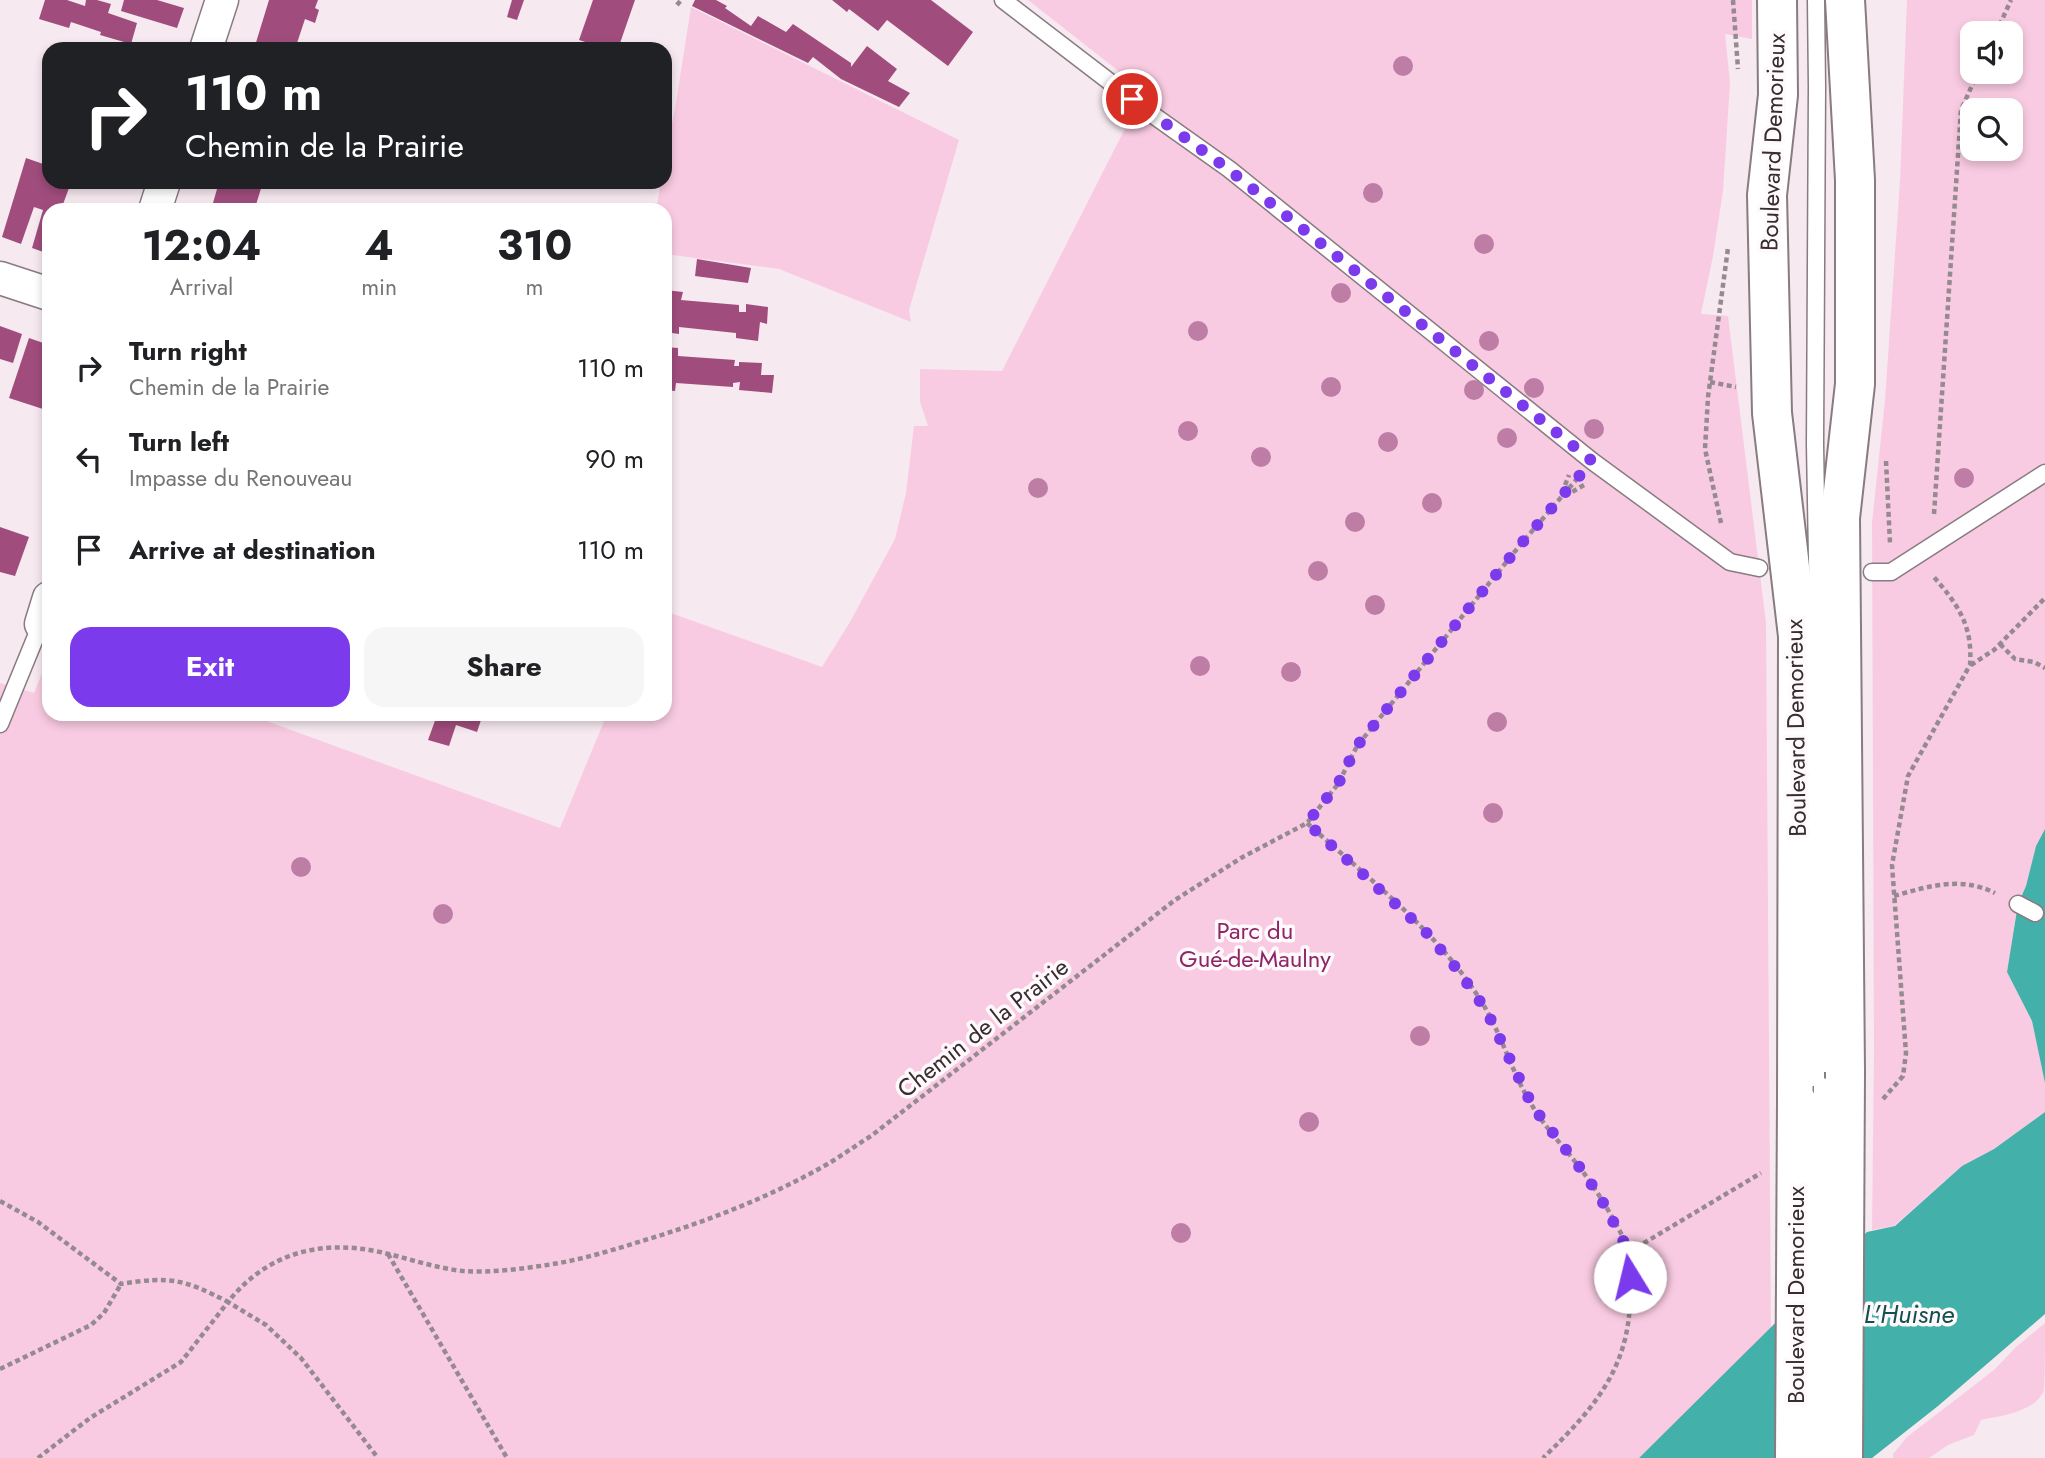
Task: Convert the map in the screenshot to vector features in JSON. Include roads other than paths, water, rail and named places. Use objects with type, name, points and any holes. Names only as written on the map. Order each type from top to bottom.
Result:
[{"type":"main road","name":"Boulevard Demorieux","points":[[1777,0],[1778,95],[1767,209],[1772,413],[1798,636],[1843,1458]]},
{"type":"main road","name":"Boulevard Demorieux","points":[[1795,1458],[1822,1087],[1840,518],[1855,384],[1855,180],[1846,0]]},
{"type":"street","points":[[208,42],[222,0]]},
{"type":"street","points":[[0,278],[42,292]]},
{"type":"lane","points":[[1003,0],[1153,116],[1228,169],[1592,461],[1730,562],[1759,568]]},
{"type":"lane","points":[[1816,0],[1818,87],[1815,444],[1822,840],[1821,1458]]},
{"type":"lane","points":[[1872,572],[1891,572],[2045,473]]},
{"type":"lane","points":[[0,724],[42,619]]},
{"type":"lane","points":[[2018,904],[2035,912]]},
{"type":"water","points":[[2045,829],[2045,1083],[2032,1021],[2007,972],[2018,904],[2026,886],[2036,846]]},
{"type":"water","name":"L'Huisne","points":[[2045,1112],[2045,1314],[1938,1406],[1872,1458],[1639,1458],[1867,1232],[1895,1226],[1962,1166],[1994,1149]]},
{"type":"park label","name":"Parc du Gué-de-Maulny","points":[[1255,945]]}]
